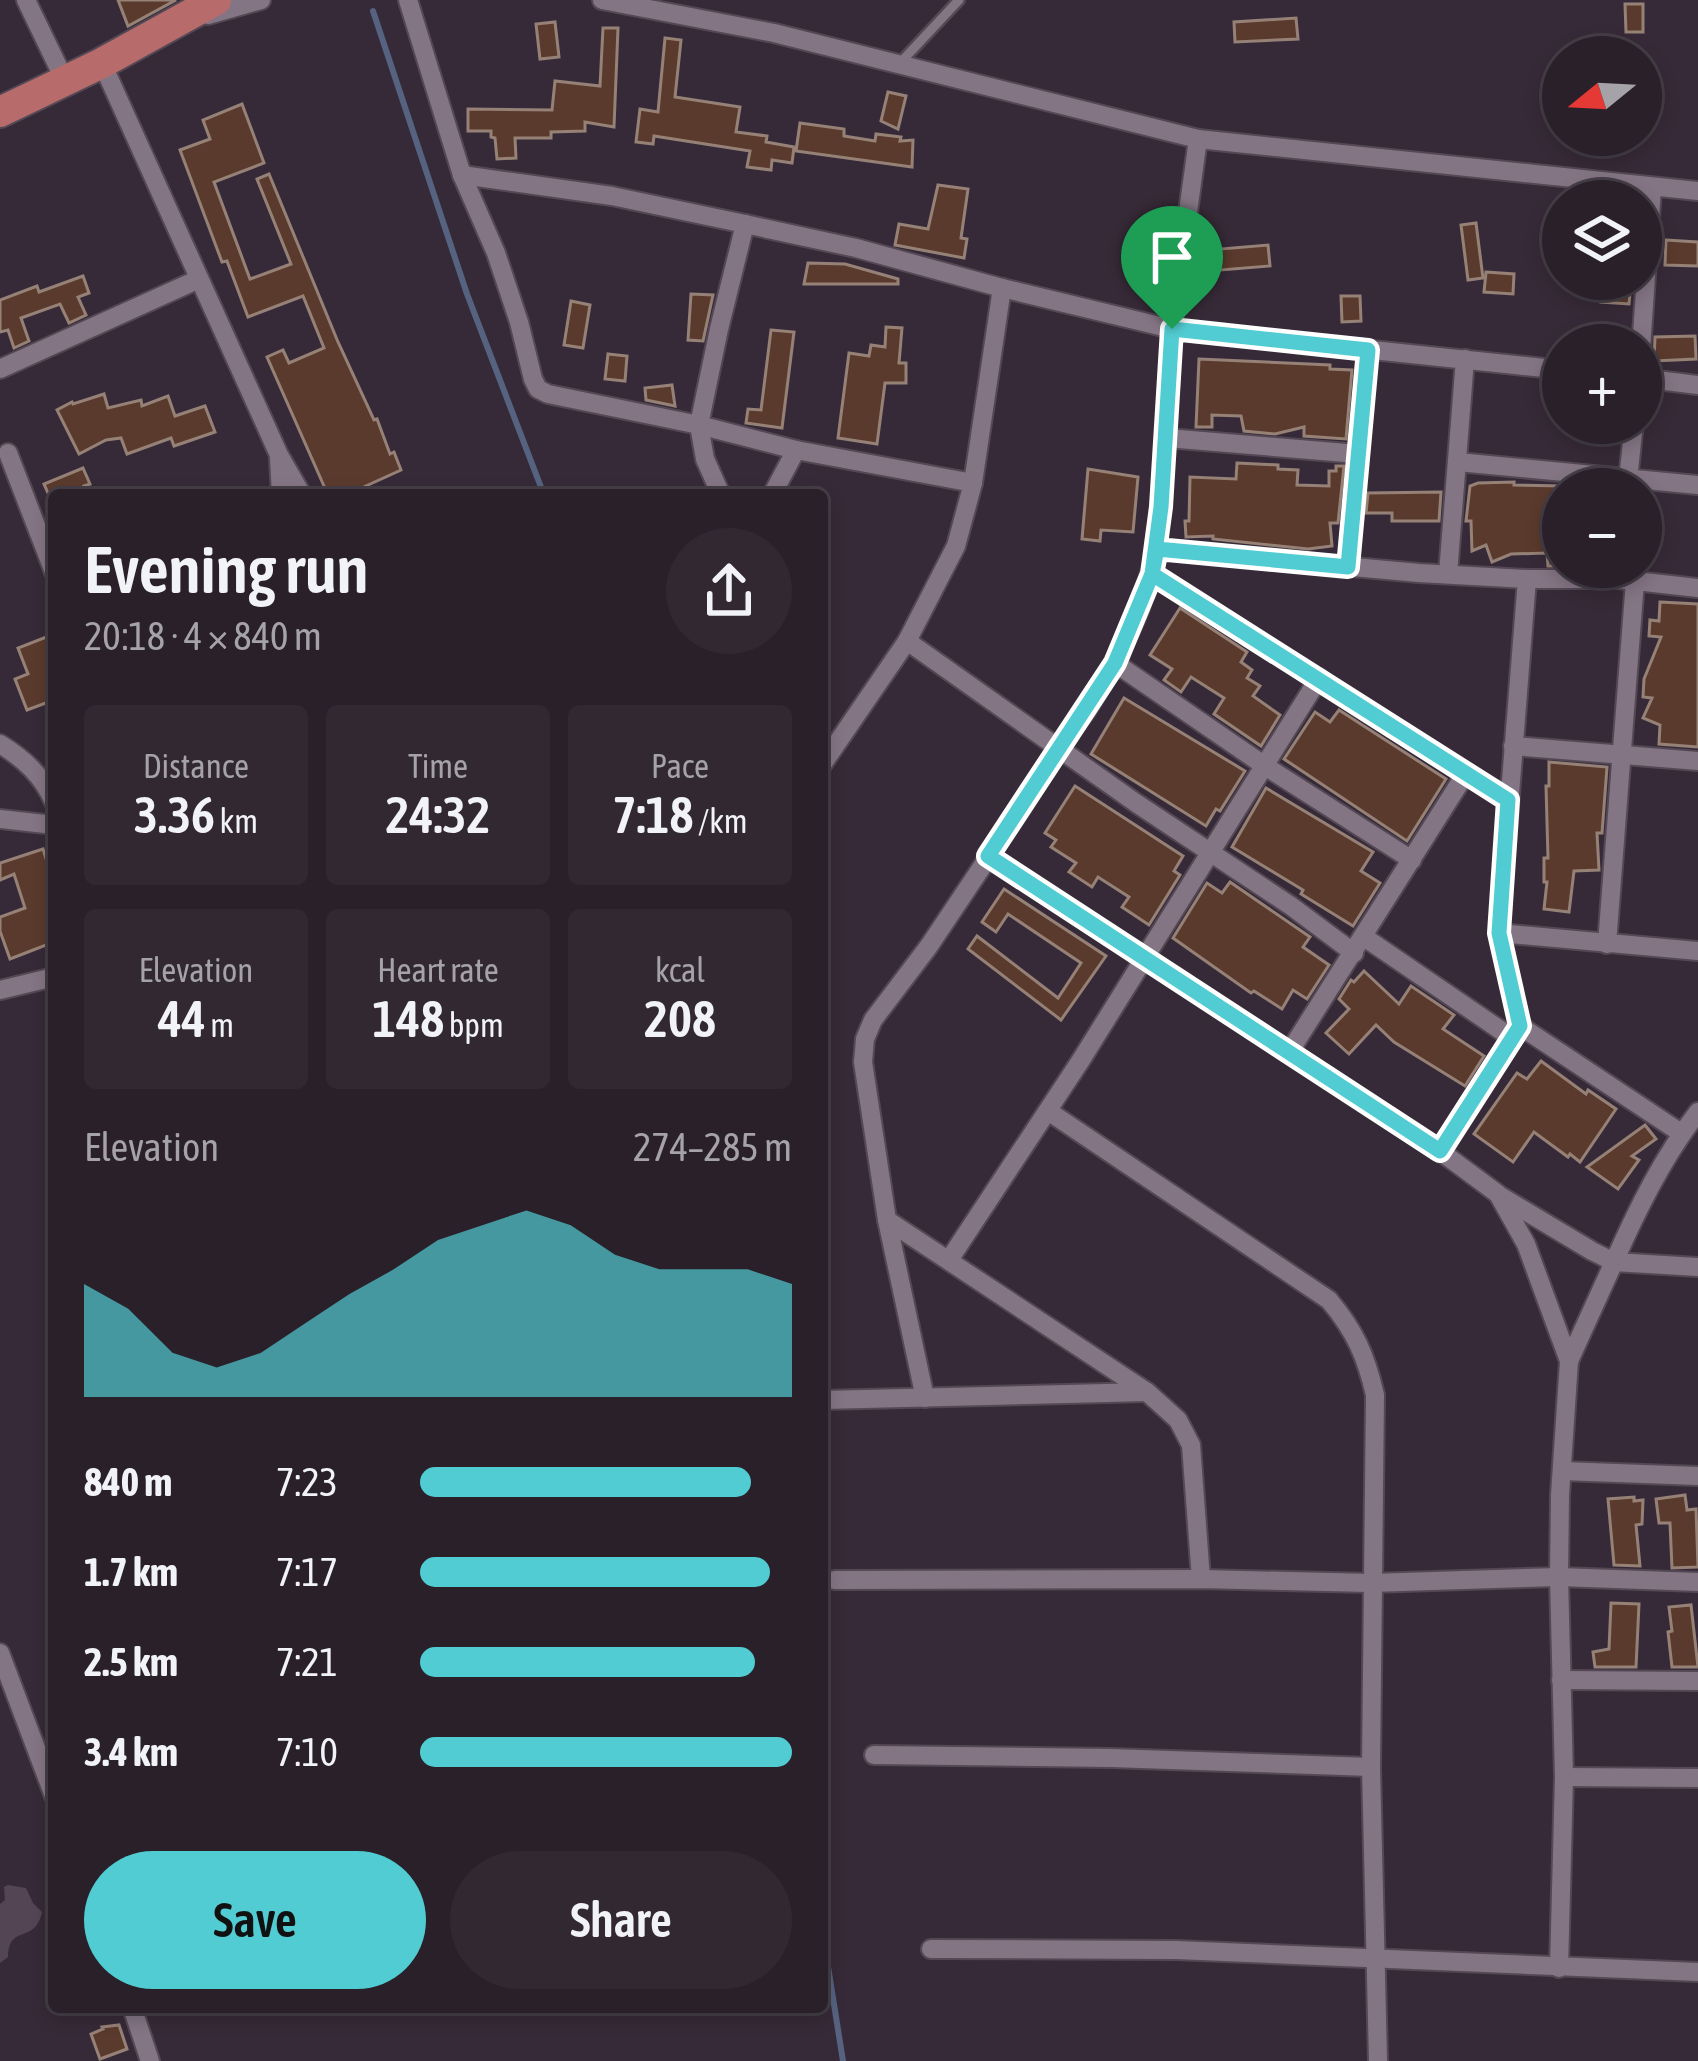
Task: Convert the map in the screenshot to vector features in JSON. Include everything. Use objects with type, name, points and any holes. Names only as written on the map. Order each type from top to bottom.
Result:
[{"type":"main road","points":[[0,112],[103,63],[216,0]]},
{"type":"street","points":[[26,0],[64,81]]},
{"type":"street","points":[[173,26],[261,0]]},
{"type":"street","points":[[408,0],[462,175],[496,253],[538,389],[796,450],[973,483]]},
{"type":"street","points":[[602,0],[774,33],[1198,139],[1578,180]]},
{"type":"street","points":[[103,63],[299,489]]},
{"type":"street","points":[[925,1398],[887,1220],[865,1083],[865,1039],[1086,711],[1115,663],[1152,574],[1167,438],[1172,329],[1198,139]]},
{"type":"street","points":[[462,175],[611,196],[856,248],[1172,329],[1542,368]]},
{"type":"street","points":[[1662,189],[1698,191]]},
{"type":"street","points":[[718,489],[705,459],[699,425],[745,224]]},
{"type":"street","points":[[0,369],[199,279]]},
{"type":"street","points":[[828,756],[907,641],[956,546],[973,483],[1002,288]]},
{"type":"street","points":[[1348,567],[1368,350]]},
{"type":"street","points":[[1448,574],[1465,359]]},
{"type":"street","points":[[1662,381],[1698,385]]},
{"type":"street","points":[[1167,438],[1358,454]]},
{"type":"street","points":[[3,448],[48,557]]},
{"type":"street","points":[[775,489],[796,450]]},
{"type":"street","points":[[279,455],[280,489]]},
{"type":"street","points":[[1458,462],[1542,473]]},
{"type":"street","points":[[1662,484],[1698,485]]},
{"type":"street","points":[[1157,549],[1542,579]]},
{"type":"street","points":[[1152,574],[1508,800]]},
{"type":"street","points":[[1440,1151],[1516,1032],[1499,933],[1527,579]]},
{"type":"street","points":[[1662,582],[1698,588]]},
{"type":"street","points":[[1607,944],[1623,754],[1624,588]]},
{"type":"street","points":[[907,641],[1211,852],[1359,945],[1516,1032],[1681,1133]]},
{"type":"street","points":[[1115,663],[1412,860]]},
{"type":"street","points":[[949,1260],[1048,1111],[1319,678]]},
{"type":"street","points":[[0,744],[27,761],[48,789]]},
{"type":"street","points":[[1513,746],[1698,761]]},
{"type":"street","points":[[1290,1051],[1466,773]]},
{"type":"street","points":[[0,819],[48,825]]},
{"type":"street","points":[[988,856],[1592,1252],[1614,1262],[1698,1267]]},
{"type":"street","points":[[1499,933],[1698,951]]},
{"type":"street","points":[[0,990],[48,978]]},
{"type":"street","points":[[1048,1111],[1329,1300],[1352,1327],[1367,1362],[1376,1395],[1372,1767],[1378,2061]]},
{"type":"street","points":[[1559,1968],[1564,1778],[1559,1577],[1569,1360],[1629,1227],[1681,1133],[1698,1112]]},
{"type":"street","points":[[1498,1194],[1526,1244],[1569,1360]]},
{"type":"street","points":[[887,1220],[1147,1392],[1178,1420],[1191,1445],[1201,1579]]},
{"type":"street","points":[[828,1400],[1147,1392]]},
{"type":"street","points":[[1562,1471],[1698,1476]]},
{"type":"street","points":[[835,1580],[1372,1583],[1559,1577],[1698,1582]]},
{"type":"street","points":[[0,1653],[48,1780]]},
{"type":"street","points":[[1561,1679],[1698,1681]]},
{"type":"street","points":[[874,1755],[1372,1767]]},
{"type":"street","points":[[1564,1778],[1698,1778]]},
{"type":"street","points":[[931,1949],[1176,1950],[1698,1972]]},
{"type":"street","points":[[134,2013],[150,2061]]},
{"type":"lane","points":[[899,63],[959,0]]},
{"type":"shaded area","points":[[8,1885],[26,1888],[42,1912],[34,1928],[13,1940],[8,1957],[0,1963],[0,1904]]},
{"type":"building","points":[[118,0],[176,0],[128,26]]},
{"type":"building","points":[[1625,4],[1643,4],[1643,32],[1626,32]]},
{"type":"building","points":[[1296,18],[1298,39],[1235,42],[1234,22]]},
{"type":"building","points":[[555,22],[559,57],[540,59],[536,24]]},
{"type":"building","points":[[603,28],[618,28],[614,127],[585,122],[585,131],[515,138],[516,158],[497,159],[491,131],[468,131],[468,109],[552,110],[555,81],[600,86]]},
{"type":"building","points":[[665,38],[681,40],[675,97],[740,107],[736,132],[767,136],[766,142],[794,147],[792,163],[772,160],[771,170],[747,167],[750,151],[654,136],[653,144],[636,142],[640,109],[658,112]]},
{"type":"building","points":[[888,92],[906,96],[898,129],[881,121]]},
{"type":"building","points":[[242,104],[264,163],[214,182],[250,279],[291,264],[257,179],[269,174],[338,342],[401,470],[359,489],[325,489],[267,357],[283,350],[289,363],[324,348],[303,296],[248,317],[180,150],[210,139],[203,120]]},
{"type":"building","points":[[800,123],[844,129],[844,136],[875,141],[876,134],[913,140],[912,167],[796,151]]},
{"type":"building","points":[[938,185],[968,189],[961,238],[967,239],[964,258],[895,245],[899,224],[928,229]]},
{"type":"building","points":[[1476,223],[1483,278],[1468,280],[1461,225]]},
{"type":"building","points":[[1666,240],[1698,242],[1698,266],[1665,265]]},
{"type":"building","points":[[1268,245],[1270,266],[1209,271],[1208,250]]},
{"type":"building","points":[[808,263],[845,264],[898,279],[898,284],[804,284]]},
{"type":"building","points":[[1486,272],[1514,274],[1513,294],[1484,292]]},
{"type":"building","points":[[83,276],[89,293],[78,297],[86,315],[69,323],[60,304],[21,318],[29,341],[14,348],[8,330],[0,332],[0,300]]},
{"type":"building","points":[[691,294],[713,295],[703,341],[688,340]]},
{"type":"building","points":[[1341,296],[1360,296],[1361,321],[1342,322]]},
{"type":"building","points":[[571,301],[590,305],[583,348],[564,345]]},
{"type":"building","points":[[886,327],[902,328],[899,363],[906,363],[906,383],[885,383],[877,444],[838,438],[849,353],[869,356],[871,345],[885,347]]},
{"type":"building","points":[[771,330],[794,332],[782,428],[746,423],[748,409],[761,410]]},
{"type":"building","points":[[1695,336],[1696,359],[1662,361],[1662,337]]},
{"type":"building","points":[[608,354],[627,356],[625,381],[605,379]]},
{"type":"building","points":[[1199,359],[1352,370],[1346,439],[1304,436],[1304,427],[1275,434],[1244,431],[1241,416],[1212,415],[1212,427],[1196,427]]},
{"type":"building","points":[[672,385],[675,406],[646,400],[645,388]]},
{"type":"building","points":[[104,394],[108,408],[141,400],[142,406],[168,396],[175,416],[205,406],[215,432],[174,446],[171,438],[127,454],[121,438],[106,440],[79,454],[57,410]]},
{"type":"building","points":[[1237,463],[1298,470],[1297,485],[1329,486],[1329,471],[1344,466],[1338,523],[1330,523],[1332,546],[1308,549],[1213,536],[1186,537],[1190,477],[1236,479]]},
{"type":"building","points":[[83,468],[90,484],[85,489],[48,489],[48,493],[44,484]]},
{"type":"building","points":[[1088,469],[1138,477],[1133,532],[1101,530],[1100,541],[1082,539]]},
{"type":"building","points":[[1470,486],[1542,486],[1542,553],[1511,554],[1492,562],[1486,545],[1472,551],[1471,521],[1466,521]]},
{"type":"building","points":[[1441,492],[1439,521],[1392,521],[1392,513],[1366,513],[1368,493]]},
{"type":"building","points":[[1660,602],[1698,604],[1698,747],[1659,744],[1660,725],[1643,718],[1652,698],[1643,697],[1644,679],[1661,637],[1649,636],[1650,620],[1659,621]]},
{"type":"building","points":[[1180,608],[1247,652],[1241,662],[1252,670],[1247,678],[1260,686],[1253,696],[1280,715],[1261,746],[1214,714],[1224,698],[1191,677],[1181,692],[1164,680],[1172,669],[1150,655]]},
{"type":"building","points":[[48,636],[48,702],[27,710],[15,679],[28,674],[18,648]]},
{"type":"building","points":[[1124,698],[1245,771],[1206,826],[1091,754]]},
{"type":"building","points":[[1339,710],[1446,779],[1407,841],[1284,759],[1315,712],[1330,722]]},
{"type":"building","points":[[1549,762],[1607,767],[1602,833],[1597,833],[1599,870],[1574,871],[1569,912],[1544,909]]},
{"type":"building","points":[[1075,786],[1183,856],[1174,871],[1180,875],[1149,925],[1122,907],[1129,897],[1098,877],[1092,887],[1069,872],[1076,863],[1051,847],[1056,840],[1045,833]]},
{"type":"building","points":[[1266,788],[1373,852],[1361,871],[1380,883],[1353,926],[1232,847]]},
{"type":"building","points":[[43,849],[48,865],[48,944],[10,959],[0,917],[25,908],[14,874],[0,880],[0,863]]},
{"type":"building","points":[[1230,882],[1310,937],[1303,947],[1329,965],[1307,999],[1293,990],[1282,1009],[1173,938],[1207,883],[1222,893]]},
{"type":"building","points":[[1004,889],[1106,956],[1061,1020],[968,949],[977,936],[1058,998],[1081,963],[1008,914],[996,932],[982,922]]},
{"type":"building","points":[[1364,971],[1399,1004],[1411,986],[1454,1015],[1443,1029],[1484,1056],[1465,1086],[1394,1042],[1376,1025],[1349,1054],[1326,1033],[1349,1009],[1339,999],[1351,980]]},
{"type":"building","points":[[1541,1061],[1616,1109],[1580,1162],[1534,1132],[1513,1162],[1474,1134],[1517,1073],[1527,1079]]},
{"type":"building","points":[[1645,1125],[1656,1139],[1632,1156],[1639,1160],[1618,1189],[1587,1167]]},
{"type":"building","points":[[1685,1495],[1687,1510],[1696,1509],[1698,1567],[1672,1568],[1670,1523],[1659,1523],[1656,1499]]},
{"type":"building","points":[[1634,1497],[1634,1501],[1643,1500],[1642,1524],[1636,1525],[1640,1566],[1614,1565],[1608,1499]]},
{"type":"building","points":[[1611,1603],[1639,1604],[1636,1667],[1595,1667],[1593,1652],[1609,1649]]},
{"type":"building","points":[[1691,1605],[1698,1667],[1672,1667],[1669,1607]]},
{"type":"building","points":[[119,2025],[127,2049],[100,2059],[91,2034]]},
{"type":"waterway","points":[[373,11],[467,294],[542,489]]},
{"type":"waterway","points":[[828,1967],[843,2061]]},
{"type":"route","points":[[1172,329],[1167,438],[1152,574],[1115,663],[988,856],[1440,1151],[1520,1026],[1499,933],[1508,800],[1152,574],[1157,549],[1348,567],[1368,350],[1172,329]]}]
